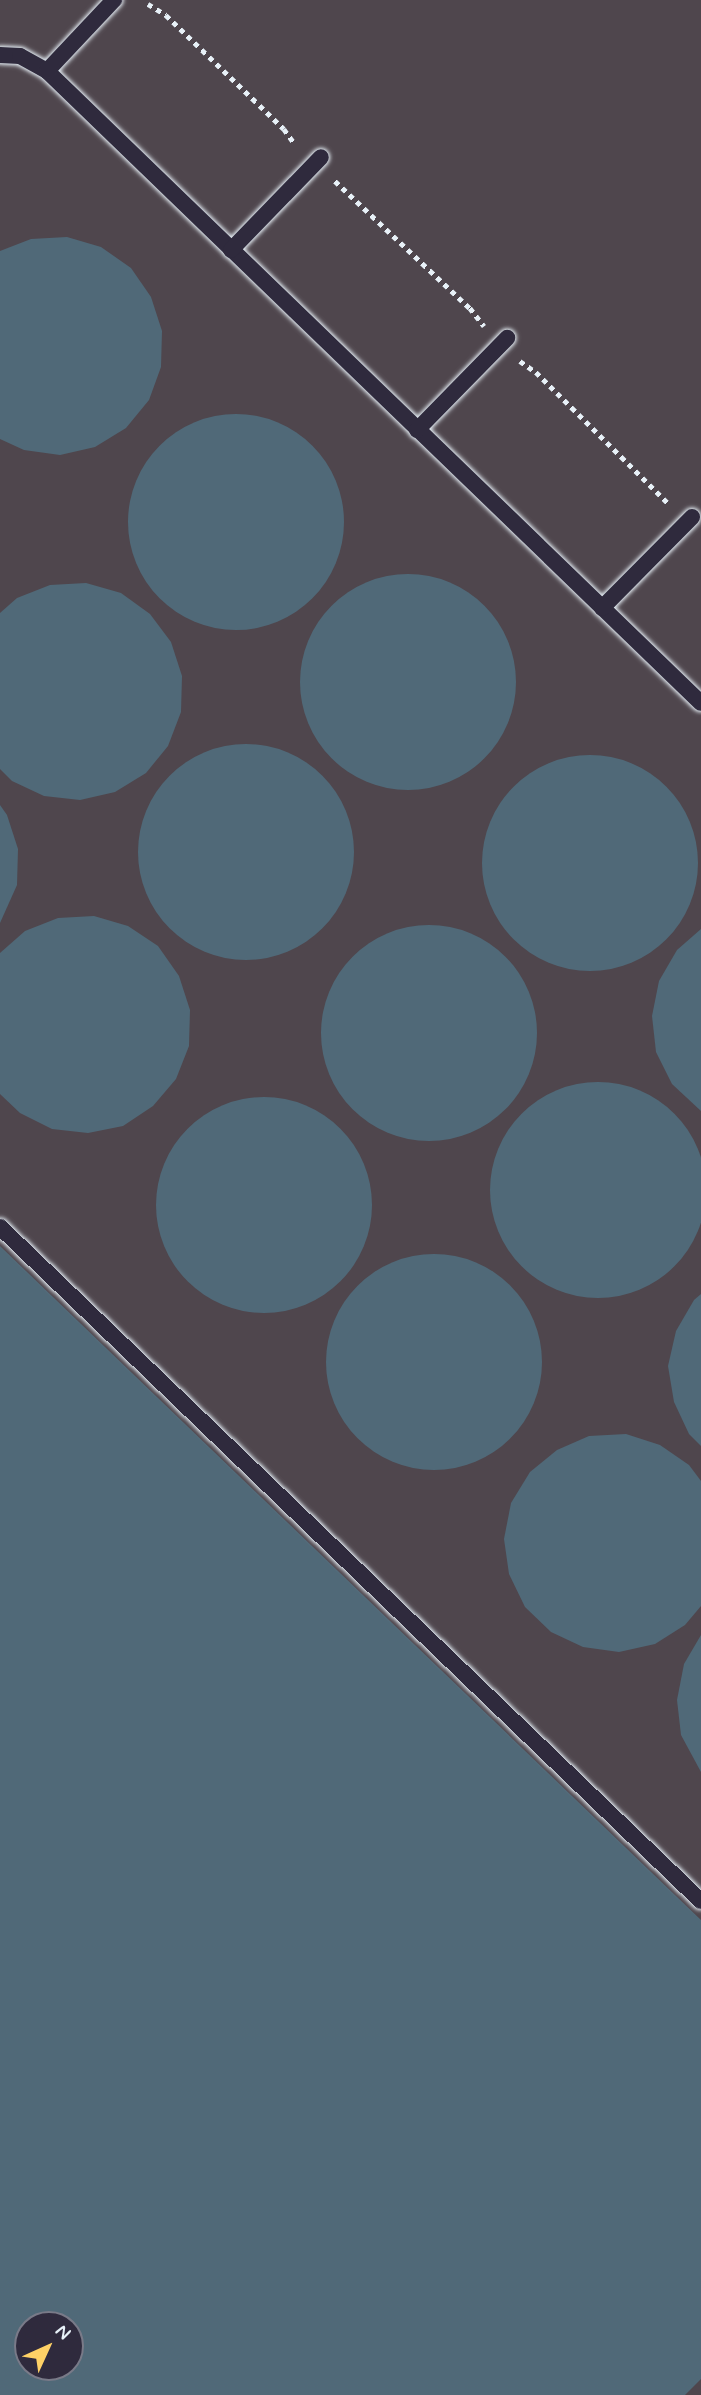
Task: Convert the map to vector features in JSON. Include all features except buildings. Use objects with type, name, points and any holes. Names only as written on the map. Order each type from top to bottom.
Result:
[{"type":"lane","points":[[47,71],[114,0]]},
{"type":"lane","points":[[0,55],[20,56],[47,71],[701,703]]},
{"type":"lane","points":[[231,250],[321,158]]},
{"type":"lane","points":[[417,430],[507,338]]},
{"type":"lane","points":[[602,608],[692,517]]},
{"type":"lane","points":[[0,1227],[701,1901]]},
{"type":"path","points":[[148,4],[166,15],[284,129],[295,144]]},
{"type":"path","points":[[336,183],[460,298],[481,323]]},
{"type":"path","points":[[523,364],[536,372],[667,502]]},
{"type":"shaded area","points":[[0,0],[701,0],[701,2395],[0,2395]]},
{"type":"water","points":[[67,237],[101,247],[131,268],[151,297],[162,331],[161,367],[149,400],[126,428],[95,447],[60,455],[24,450],[0,439],[0,251],[31,239]]},
{"type":"water","points":[[236,414],[277,422],[296,432],[312,446],[326,462],[336,481],[344,522],[336,563],[326,582],[312,598],[296,612],[277,622],[236,630],[195,622],[176,612],[160,598],[146,582],[136,563],[128,522],[136,481],[146,462],[160,446],[176,432],[195,422]]},
{"type":"water","points":[[408,574],[449,582],[468,592],[484,606],[498,622],[508,641],[516,682],[508,723],[498,742],[484,758],[468,772],[449,782],[408,790],[367,782],[348,772],[332,758],[318,742],[308,723],[300,682],[308,641],[318,622],[332,606],[348,592],[367,582]]},
{"type":"water","points":[[86,583],[121,593],[150,614],[171,642],[182,676],[181,712],[168,746],[146,773],[115,792],[80,800],[44,796],[12,781],[0,769],[0,613],[17,598],[50,585]]},
{"type":"water","points":[[246,744],[287,752],[306,762],[322,776],[336,792],[346,811],[354,852],[346,893],[336,912],[322,928],[306,942],[287,952],[246,960],[205,952],[186,942],[170,928],[156,912],[146,893],[138,852],[146,811],[156,792],[170,776],[186,762],[205,752]]},
{"type":"water","points":[[590,755],[631,763],[650,773],[666,787],[680,803],[690,822],[698,863],[690,904],[680,923],[666,939],[650,953],[631,963],[590,971],[549,963],[530,953],[514,939],[500,923],[490,904],[482,863],[490,822],[500,803],[514,787],[530,773],[549,763]]},
{"type":"water","points":[[0,805],[7,815],[18,849],[17,885],[0,923]]},
{"type":"water","points":[[94,916],[128,926],[158,946],[179,976],[190,1010],[189,1046],[176,1079],[153,1106],[123,1126],[88,1133],[52,1129],[20,1113],[0,1094],[0,953],[25,931],[58,918]]},
{"type":"water","points":[[429,925],[470,933],[489,943],[505,957],[519,973],[529,992],[537,1033],[529,1074],[519,1093],[505,1109],[489,1123],[470,1133],[429,1141],[388,1133],[369,1123],[353,1109],[339,1093],[329,1074],[321,1033],[329,992],[339,973],[353,957],[369,943],[388,933]]},
{"type":"water","points":[[701,929],[701,1111],[672,1084],[656,1052],[652,1016],[659,981],[677,950]]},
{"type":"water","points":[[598,1082],[639,1091],[674,1114],[697,1149],[706,1190],[697,1231],[674,1266],[639,1289],[598,1298],[557,1289],[522,1266],[499,1231],[490,1190],[499,1149],[522,1114],[557,1091]]},
{"type":"water","points":[[264,1097],[305,1105],[324,1115],[340,1129],[354,1145],[364,1164],[372,1205],[364,1246],[354,1265],[340,1281],[324,1295],[305,1305],[264,1313],[223,1305],[204,1295],[188,1281],[174,1265],[164,1246],[156,1205],[164,1164],[174,1145],[188,1129],[204,1115],[223,1105]]},
{"type":"water","points":[[0,1246],[701,1920],[701,2379],[685,2395],[0,2395]]},
{"type":"water","points":[[434,1254],[475,1262],[494,1272],[510,1286],[524,1302],[534,1321],[542,1362],[534,1403],[524,1422],[510,1438],[494,1452],[475,1462],[434,1470],[393,1462],[374,1452],[358,1438],[344,1422],[334,1403],[326,1362],[334,1321],[344,1302],[358,1286],[374,1272],[393,1262]]},
{"type":"water","points":[[701,1294],[701,1446],[689,1434],[674,1402],[668,1366],[676,1331],[694,1300]]},
{"type":"water","points":[[626,1434],[660,1445],[689,1465],[701,1481],[701,1606],[685,1625],[655,1644],[619,1652],[583,1647],[551,1632],[525,1607],[509,1574],[504,1539],[511,1503],[530,1472],[557,1450],[589,1436]]},
{"type":"water","points":[[701,1635],[701,1772],[681,1735],[677,1700],[684,1664]]}]
